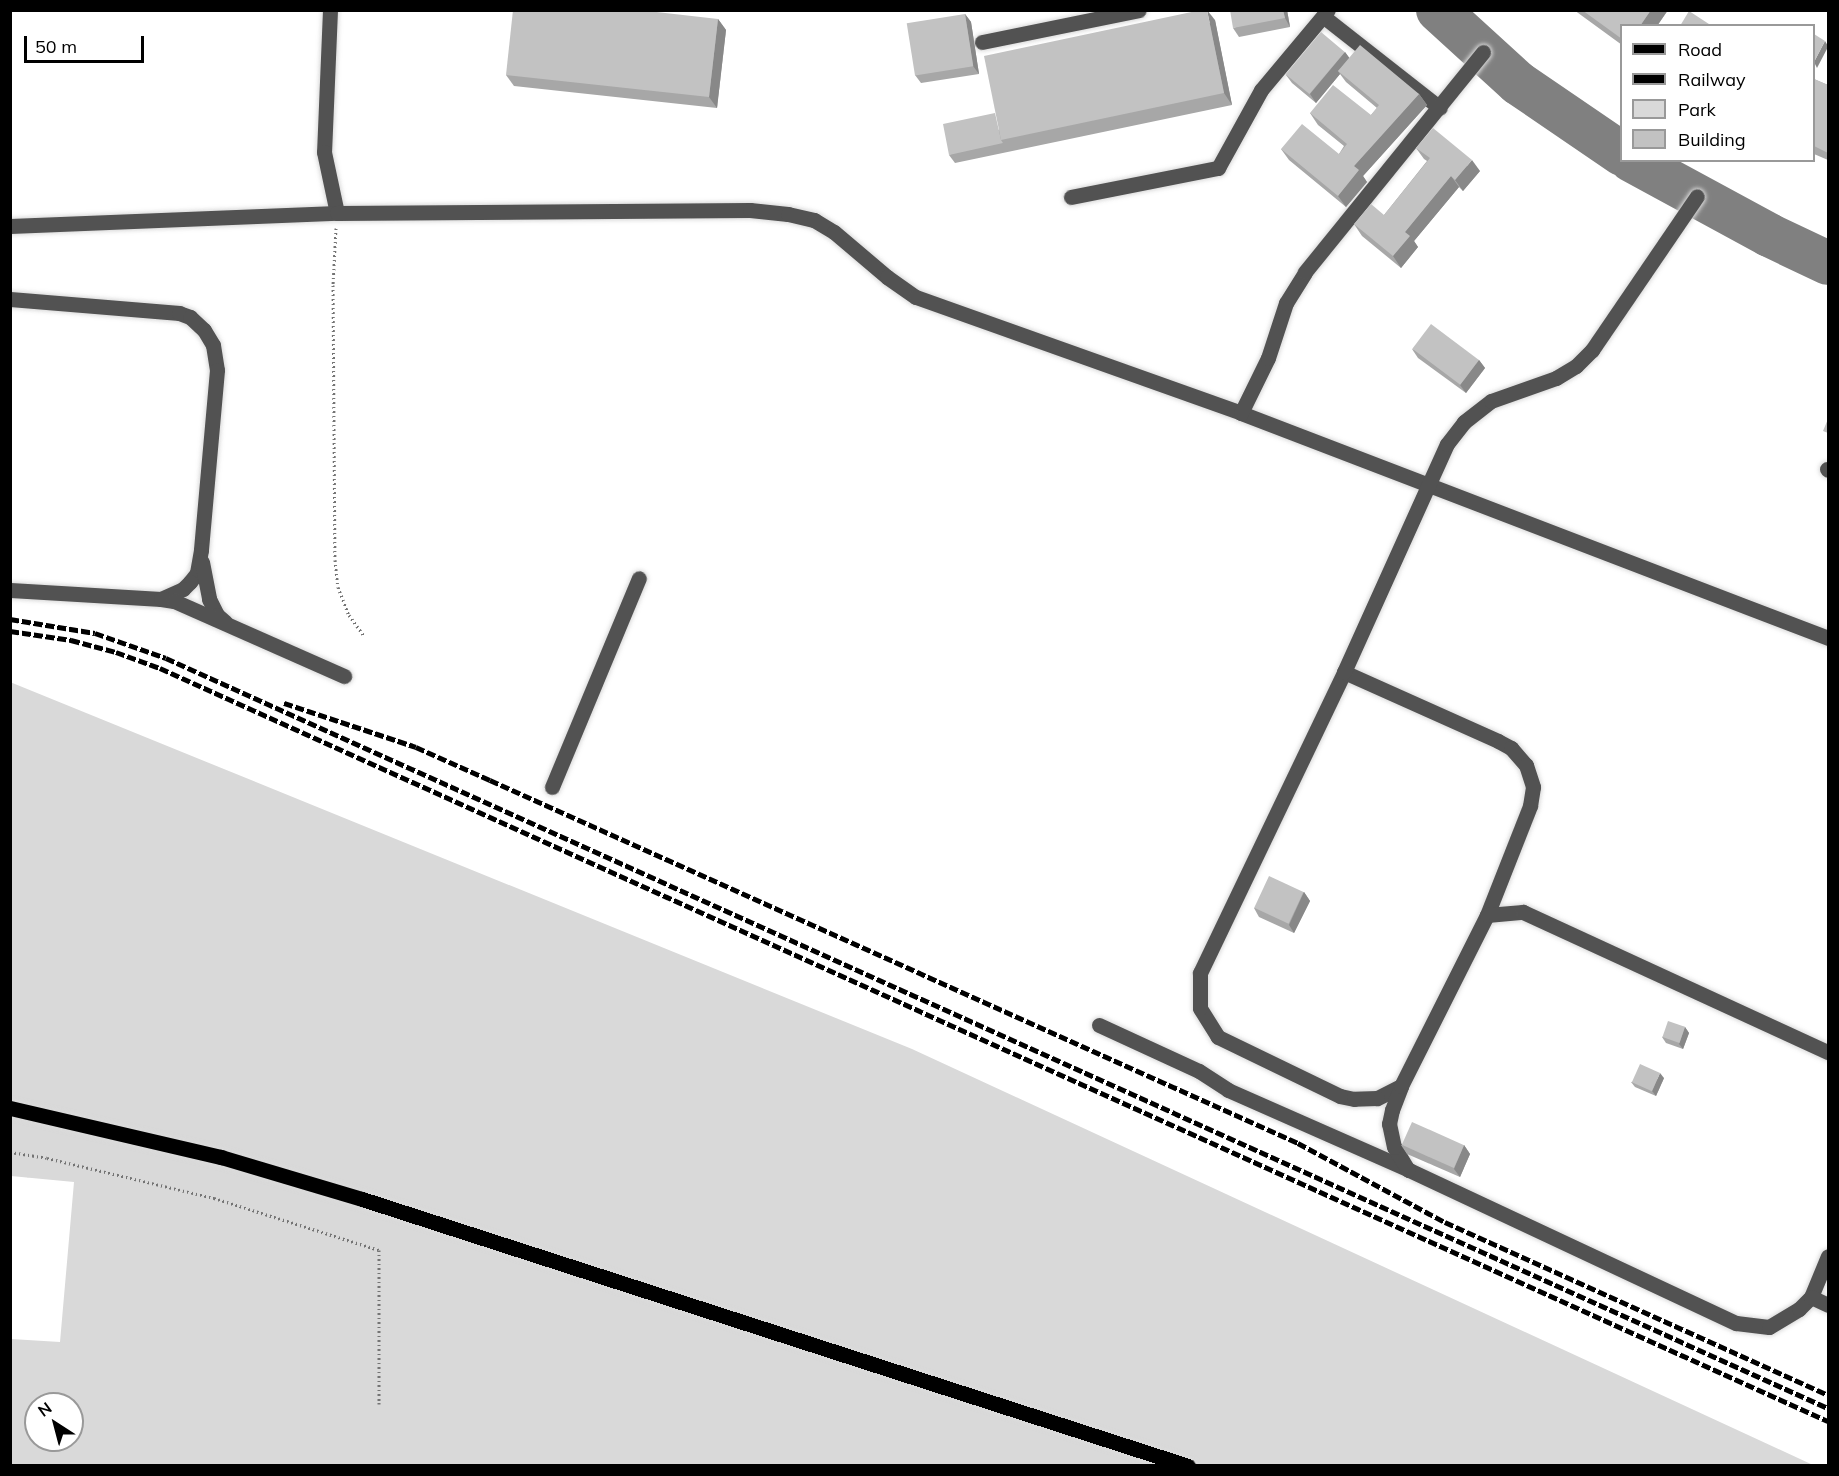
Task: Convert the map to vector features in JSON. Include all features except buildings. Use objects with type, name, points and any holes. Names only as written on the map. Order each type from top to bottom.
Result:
[{"type":"main road","points":[[10,1108],[221,1157],[362,1199],[1188,1466]]},
{"type":"lane","points":[[330,10],[324,152],[337,213]]},
{"type":"lane","points":[[982,42],[1080,16],[1139,10]]},
{"type":"lane","points":[[1071,197],[1218,168],[1261,90],[1326,14],[1440,108]]},
{"type":"lane","points":[[1241,413],[1268,358],[1286,303],[1305,272],[1483,52]]},
{"type":"lane","points":[[1401,1086],[1377,1098],[1354,1099],[1340,1096],[1218,1037],[1200,1008],[1200,972],[1344,672],[1451,438],[1477,410],[1514,391],[1556,378],[1576,366],[1592,350],[1697,196]]},
{"type":"lane","points":[[10,226],[337,213],[750,210],[788,214],[814,220],[834,232],[886,277],[916,297],[1241,413],[1828,638]]},
{"type":"lane","points":[[10,299],[179,313],[190,317],[204,330],[213,345],[217,370],[197,573],[183,589],[161,599]]},
{"type":"lane","points":[[201,550],[204,585],[209,599],[217,615],[230,626]]},
{"type":"lane","points":[[552,787],[639,578]]},
{"type":"lane","points":[[10,590],[174,601],[344,676]]},
{"type":"lane","points":[[1344,672],[1511,748],[1526,765],[1533,787],[1530,806],[1487,915],[1401,1086],[1389,1124],[1394,1147],[1408,1170]]},
{"type":"lane","points":[[1487,915],[1522,912],[1828,1052]]},
{"type":"lane","points":[[1099,1025],[1199,1071],[1228,1090],[1408,1170],[1736,1323],[1769,1327],[1799,1309],[1811,1297],[1828,1256]]},
{"type":"lane","points":[[1811,1297],[1828,1305]]},
{"type":"path","points":[[337,213],[333,285],[335,560],[338,587],[349,615],[364,636]]},
{"type":"path","points":[[10,1152],[47,1158],[214,1198],[378,1250],[379,1404]]},
{"type":"green space","points":[[10,682],[912,1049],[1813,1465],[11,1465],[11,1339],[60,1342],[74,1182],[11,1176]]},
{"type":"taxiway","points":[[1438,10],[1518,83],[1620,153]]},
{"type":"taxiway","points":[[1635,162],[1769,235],[1828,263]]},
{"type":"railway","points":[[10,619],[95,633],[166,658],[1828,1408]]},
{"type":"railway","points":[[10,631],[71,640],[116,652],[160,668],[1828,1421]]},
{"type":"railway","points":[[284,703],[416,747],[490,780],[1298,1143],[1445,1222],[1828,1395]]}]
